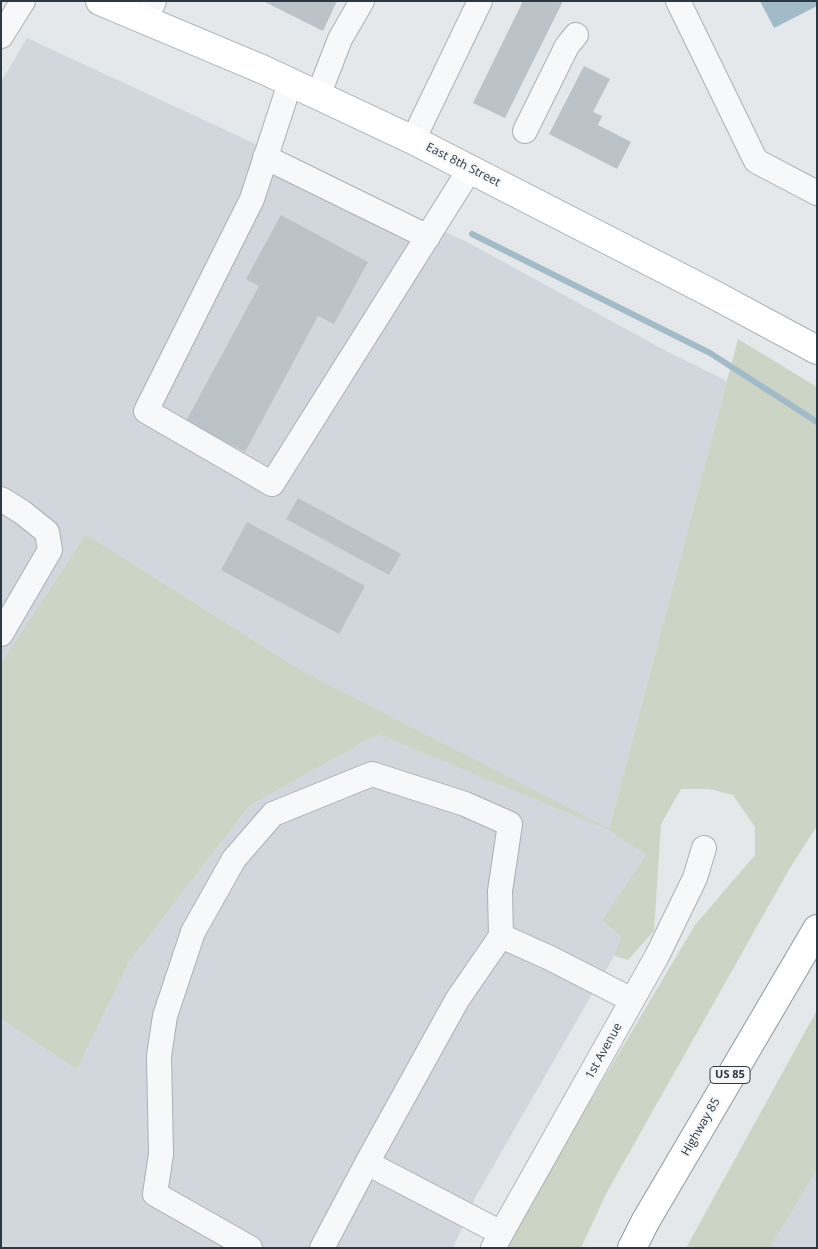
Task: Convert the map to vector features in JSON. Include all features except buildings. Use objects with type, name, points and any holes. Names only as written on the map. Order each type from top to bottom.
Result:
[{"type":"main road","name":"East 8th Street","points":[[100,1],[149,11],[290,83],[413,140],[815,347]]},
{"type":"main road","name":"Highway 85","points":[[632,1248],[645,1222],[817,929]]},
{"type":"street","points":[[1,36],[23,1]]},
{"type":"street","points":[[318,96],[340,39],[362,1]]},
{"type":"street","points":[[413,140],[480,1]]},
{"type":"street","points":[[678,1],[756,161],[817,193]]},
{"type":"street","points":[[525,131],[567,46],[576,35]]},
{"type":"street","points":[[290,83],[252,199],[146,411],[272,484],[470,169]]},
{"type":"street","points":[[265,157],[428,237]]},
{"type":"street","points":[[1,499],[22,512],[47,532],[50,550],[1,634]]},
{"type":"street","points":[[250,1248],[156,1194],[161,1154],[159,1056],[165,1016],[194,932],[234,859],[273,814],[372,774],[465,804],[510,824],[500,891],[500,936],[458,1000],[322,1248]]},
{"type":"street","name":"1st Avenue","points":[[497,1240],[657,956],[695,878],[704,848]]},
{"type":"street","points":[[500,936],[550,958],[632,1000]]},
{"type":"street","points":[[367,1163],[497,1240]]},
{"type":"shaded area","points":[[27,38],[469,243],[666,351],[727,381],[609,829],[646,855],[602,920],[621,937],[614,956],[476,1196],[453,1248],[1,1248],[1,1019],[77,1070],[129,962],[249,806],[378,734],[601,826],[299,669],[86,534],[1,663],[1,82]]},
{"type":"shaded area","points":[[817,1170],[817,1248],[770,1248]]},
{"type":"green space","points":[[738,339],[817,387],[817,826],[790,868],[607,1192],[581,1248],[503,1248],[695,925],[755,855],[755,827],[733,795],[709,789],[681,789],[661,824],[654,931],[628,960],[614,956],[621,937],[602,920],[646,855],[609,830],[378,734],[249,806],[129,962],[77,1070],[1,1019],[1,663],[86,534],[299,669],[609,829]]},
{"type":"green space","points":[[817,1010],[817,1170],[770,1248],[686,1248]]},
{"type":"water","points":[[760,1],[817,1],[817,6],[774,28]]},
{"type":"waterway","points":[[472,234],[710,353],[817,422]]}]
